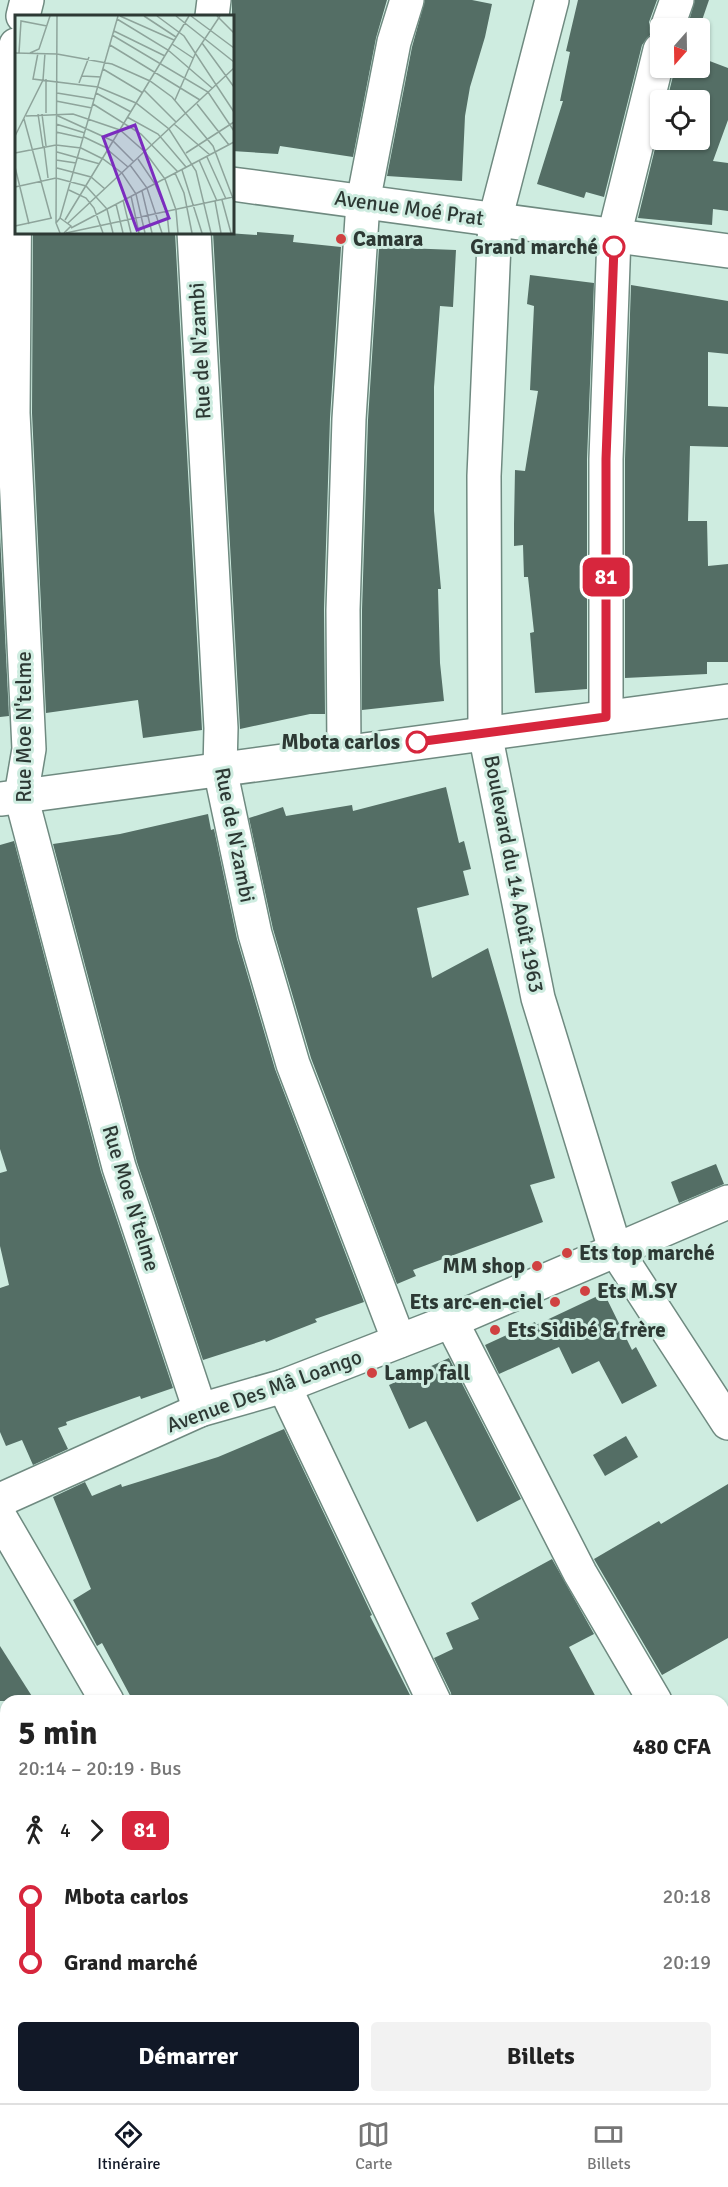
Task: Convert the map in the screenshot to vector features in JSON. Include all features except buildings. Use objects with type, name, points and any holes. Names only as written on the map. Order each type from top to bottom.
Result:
[{"type":"street","points":[[23,15],[27,0]]},
{"type":"street","points":[[212,15],[214,0]]},
{"type":"street","points":[[344,752],[343,610],[349,419],[363,202],[394,42],[407,0]]},
{"type":"street","name":"Boulevard du 14 Août 1963","points":[[552,0],[495,220],[484,476],[485,733],[538,998],[615,1250],[728,1423]]},
{"type":"street","points":[[671,18],[677,0]]},
{"type":"street","points":[[0,117],[15,50]]},
{"type":"street","points":[[606,717],[606,459],[614,236],[653,78]]},
{"type":"street","name":"Rue Moe N'telme","points":[[8,148],[13,413],[29,749],[10,797],[119,1167],[200,1410]]},
{"type":"street","name":"Avenue Moé Prat","points":[[234,184],[728,251]]},
{"type":"street","name":"Rue de N'zambi","points":[[194,234],[222,728],[220,769],[255,934],[293,1064],[399,1341]]},
{"type":"street","points":[[10,797],[728,701]]},
{"type":"street","name":"Avenue Des Mâ Loango","points":[[0,1500],[200,1410],[284,1386],[451,1321],[728,1202]]},
{"type":"street","points":[[451,1321],[580,1574],[651,1695]]},
{"type":"street","points":[[284,1386],[431,1695]]},
{"type":"street","points":[[0,1517],[104,1695]]},
{"type":"bus line","name":"81","points":[[417,742],[606,717],[606,459],[614,247]]},
{"type":"place","name":"Camara","points":[[341,239]]},
{"type":"place","name":"Grand marché","points":[[614,247]]},
{"type":"place","name":"Mbota carlos","points":[[417,742]]},
{"type":"place","name":"Ets top marché","points":[[567,1253]]},
{"type":"place","name":"MM shop","points":[[537,1266]]},
{"type":"place","name":"Ets M.SY","points":[[585,1291]]},
{"type":"place","name":"Ets arc-en-ciel","points":[[555,1302]]},
{"type":"place","name":"Ets Sidibé & frère","points":[[495,1330]]},
{"type":"place","name":"Lamp fall","points":[[372,1373]]}]
